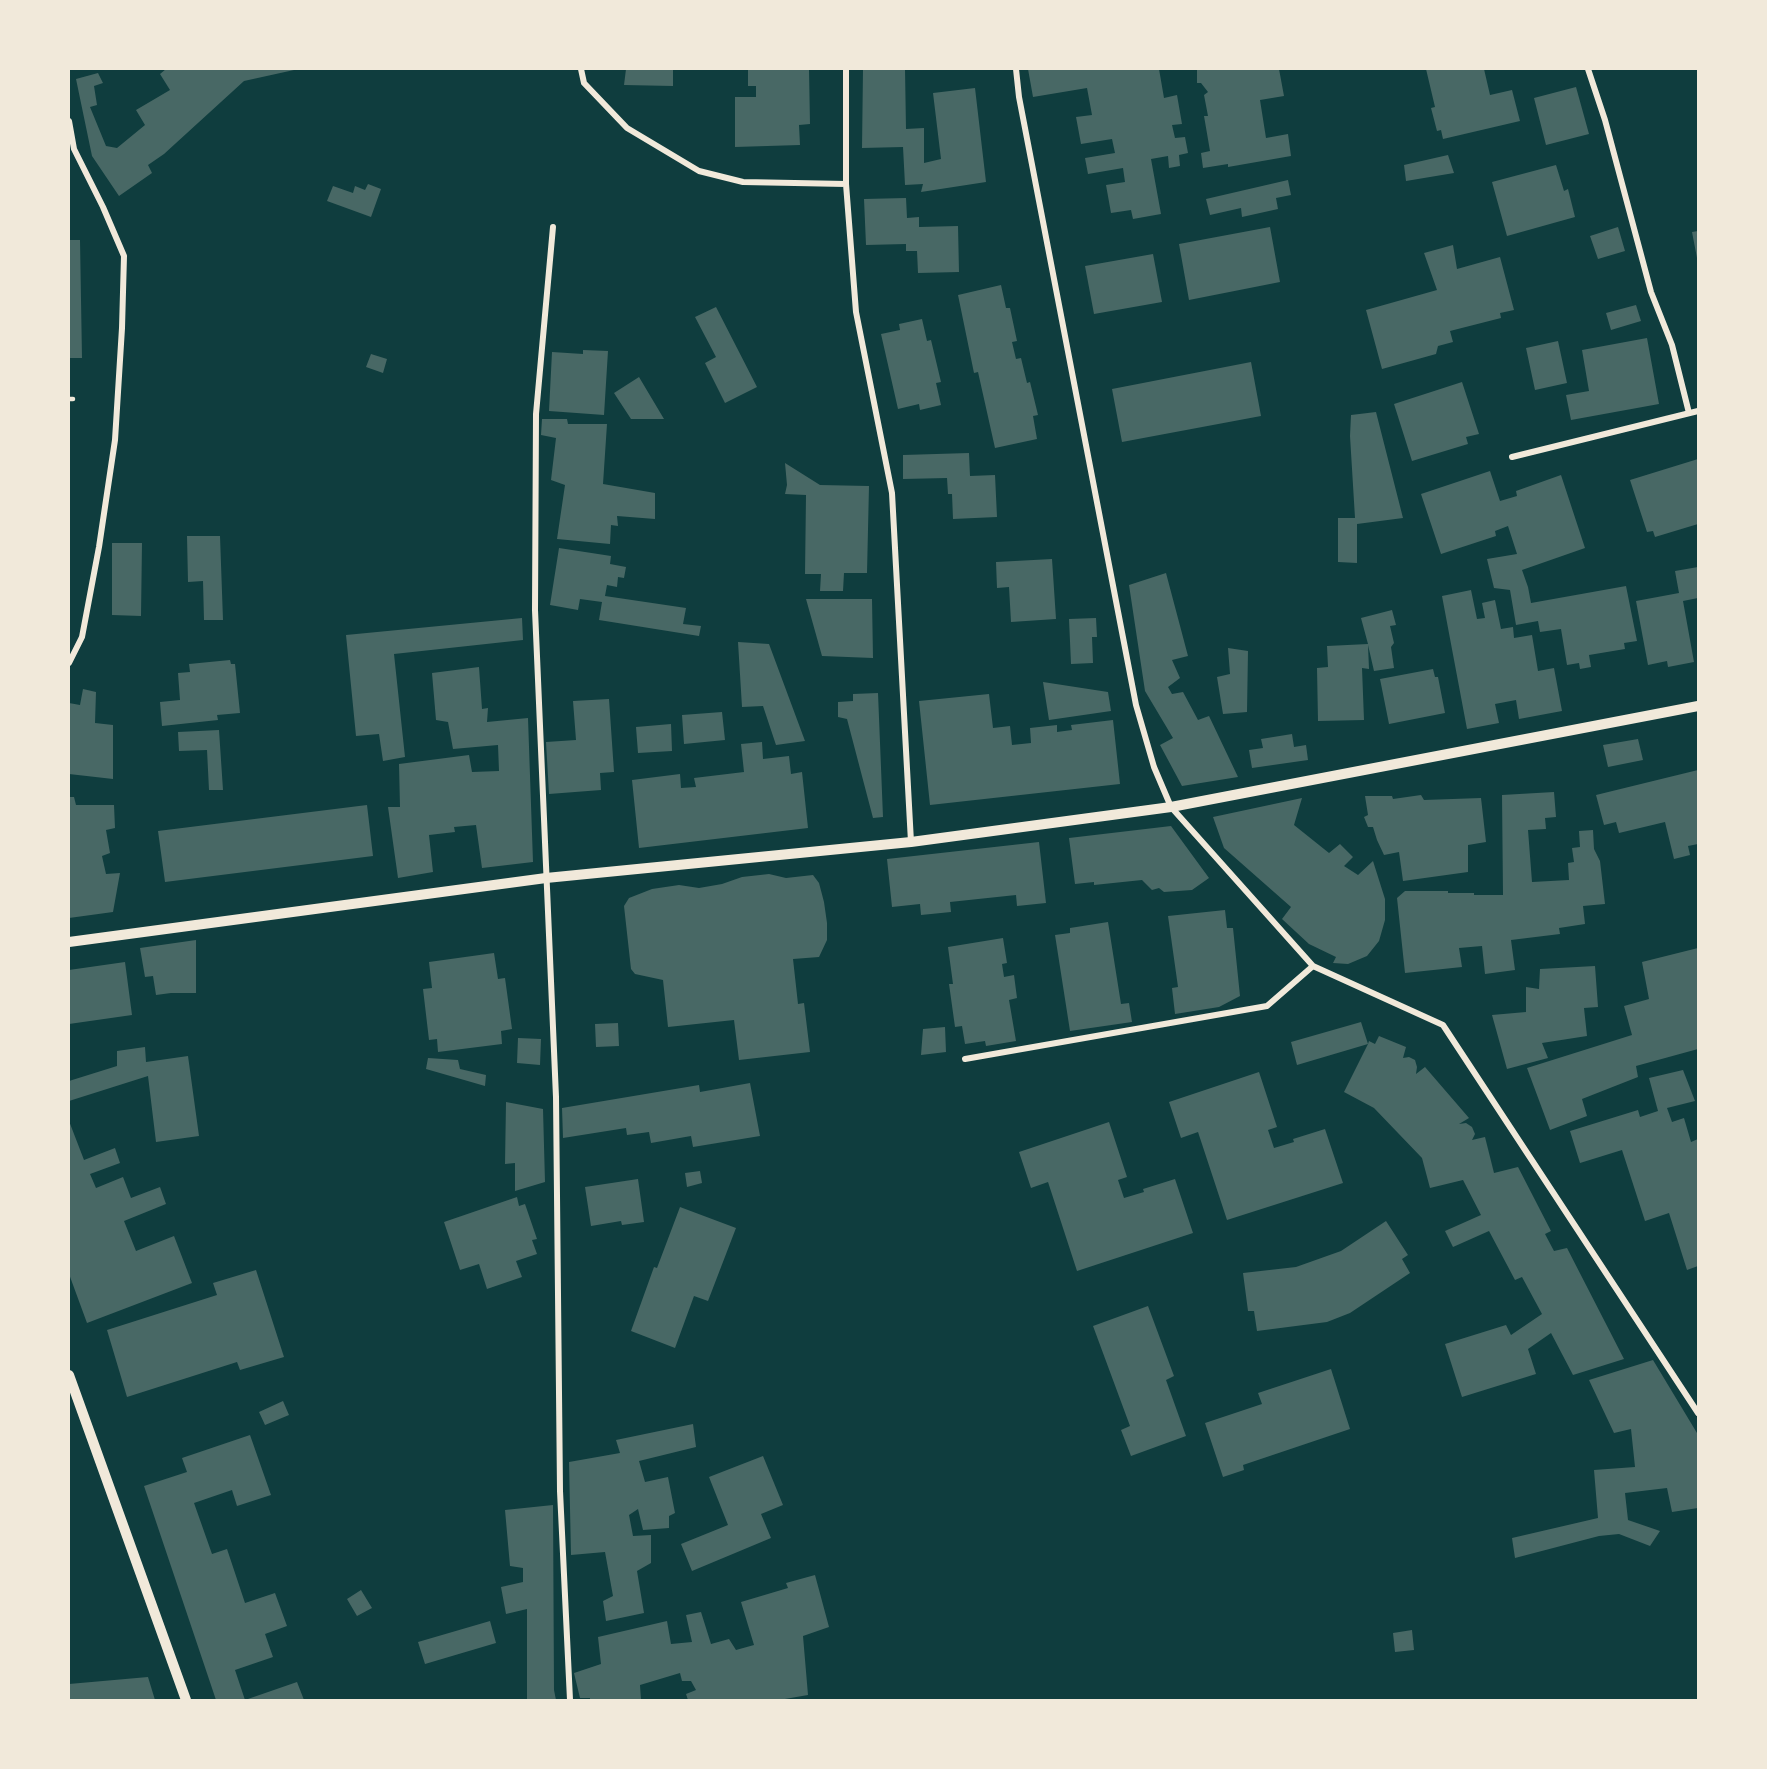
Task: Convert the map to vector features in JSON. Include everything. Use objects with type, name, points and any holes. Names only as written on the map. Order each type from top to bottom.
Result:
[{"type":"street","points":[[581,69],[584,83],[627,128],[699,171],[743,182],[846,184]]},
{"type":"street","points":[[846,69],[846,184],[856,312],[892,493],[911,842]]},
{"type":"street","points":[[1016,69],[1019,97],[1136,705],[1154,767],[1171,807],[1313,966],[1443,1025],[1698,1413]]},
{"type":"street","points":[[1588,69],[1605,120],[1651,292],[1672,345],[1689,413]]},
{"type":"street","points":[[69,121],[74,149],[124,256],[115,440],[99,547],[82,637],[69,663]]},
{"type":"street","points":[[553,228],[536,414],[535,610],[556,1097],[560,1491],[570,1700]]},
{"type":"street","points":[[1512,457],[1698,411]]},
{"type":"street","points":[[69,942],[546,878],[911,842],[1171,807],[1698,706]]},
{"type":"street","points":[[964,1059],[1267,1006],[1313,966]]},
{"type":"street","points":[[69,1375],[186,1700]]},
{"type":"building","points":[[166,69],[294,70],[244,81],[164,154],[148,165],[152,173],[119,196],[92,156],[76,79],[98,73],[103,83],[94,86],[97,105],[90,107],[106,146],[117,148],[145,125],[136,110],[170,90],[160,74]]},
{"type":"building","points":[[626,69],[673,69],[673,86],[624,85]]},
{"type":"building","points":[[748,69],[809,69],[810,124],[799,125],[800,145],[735,147],[735,97],[756,97],[756,86],[748,86]]},
{"type":"building","points":[[863,69],[905,69],[906,129],[924,128],[924,163],[941,159],[933,93],[975,88],[986,182],[921,192],[923,184],[905,185],[903,147],[862,148]]},
{"type":"building","points":[[1028,69],[1159,69],[1164,98],[1177,95],[1182,124],[1172,125],[1175,138],[1185,137],[1188,153],[1179,155],[1180,166],[1169,168],[1168,156],[1151,159],[1161,214],[1133,219],[1131,210],[1111,213],[1106,185],[1125,182],[1123,168],[1088,174],[1085,158],[1115,153],[1112,139],[1081,144],[1076,117],[1092,115],[1087,88],[1033,97]]},
{"type":"building","points":[[1197,69],[1279,69],[1284,96],[1260,100],[1266,138],[1288,134],[1291,156],[1228,167],[1228,164],[1203,168],[1201,153],[1210,151],[1204,116],[1208,116],[1204,95],[1208,92],[1201,83],[1197,83]]},
{"type":"building","points":[[1426,69],[1484,69],[1490,95],[1512,90],[1520,121],[1443,139],[1441,130],[1437,131],[1431,108],[1435,107]]},
{"type":"building","points":[[1576,87],[1589,134],[1546,145],[1534,98]]},
{"type":"building","points":[[1448,155],[1454,173],[1406,181],[1404,165]]},
{"type":"building","points":[[1556,165],[1564,191],[1568,189],[1575,217],[1507,236],[1492,182]]},
{"type":"building","points":[[1288,180],[1291,195],[1276,198],[1278,209],[1242,217],[1241,208],[1210,215],[1206,199]]},
{"type":"building","points":[[368,184],[381,189],[371,217],[327,201],[333,186],[353,193],[355,186],[365,190]]},
{"type":"building","points":[[906,198],[907,218],[919,217],[919,227],[958,226],[959,272],[918,273],[917,251],[906,251],[906,244],[866,245],[864,199]]},
{"type":"building","points":[[1270,227],[1280,282],[1189,300],[1179,244]]},
{"type":"building","points":[[1618,227],[1625,251],[1598,259],[1590,236]]},
{"type":"building","points":[[1698,231],[1698,258],[1697,258],[1692,232]]},
{"type":"building","points":[[69,240],[80,240],[82,358],[69,358]]},
{"type":"building","points":[[1453,245],[1457,269],[1500,257],[1514,310],[1500,313],[1501,318],[1450,331],[1453,342],[1438,346],[1436,354],[1382,369],[1366,310],[1437,290],[1424,253]]},
{"type":"building","points":[[1153,254],[1162,302],[1094,314],[1085,266]]},
{"type":"building","points":[[1001,285],[1006,308],[1010,308],[1017,341],[1012,342],[1016,359],[1021,358],[1038,415],[1033,416],[1037,439],[995,448],[978,372],[974,373],[958,295]]},
{"type":"building","points":[[1636,305],[1641,321],[1611,330],[1606,313]]},
{"type":"building","points":[[716,307],[757,387],[725,403],[705,363],[716,357],[695,317]]},
{"type":"building","points":[[922,319],[927,341],[931,340],[941,382],[936,383],[941,405],[920,410],[919,404],[898,409],[881,334],[900,330],[899,324]]},
{"type":"building","points":[[1647,338],[1659,404],[1571,420],[1566,395],[1589,391],[1582,350]]},
{"type":"building","points":[[1558,341],[1567,383],[1535,390],[1526,348]]},
{"type":"building","points":[[583,350],[608,351],[604,415],[549,411],[552,352],[583,354]]},
{"type":"building","points":[[371,354],[387,359],[383,373],[366,367]]},
{"type":"building","points":[[1251,362],[1261,416],[1122,442],[1112,389]]},
{"type":"building","points":[[639,377],[664,419],[631,419],[614,393]]},
{"type":"building","points":[[1462,382],[1479,434],[1466,437],[1468,444],[1412,461],[1394,404]]},
{"type":"building","points":[[1376,412],[1403,518],[1357,524],[1357,563],[1338,562],[1338,518],[1355,518],[1350,436],[1351,415]]},
{"type":"building","points":[[542,419],[567,419],[568,424],[607,424],[603,484],[655,493],[655,519],[617,516],[618,526],[611,525],[610,544],[557,539],[565,485],[551,480],[556,438],[541,435]]},
{"type":"building","points":[[969,453],[970,476],[995,475],[997,517],[953,519],[952,494],[948,494],[947,478],[903,479],[903,455]]},
{"type":"building","points":[[1698,459],[1698,524],[1655,537],[1653,531],[1647,532],[1630,480]]},
{"type":"building","points":[[785,463],[820,485],[869,486],[867,573],[844,573],[843,591],[820,591],[821,574],[805,574],[806,495],[785,494],[787,485]]},
{"type":"building","points":[[1490,471],[1500,501],[1517,496],[1516,491],[1561,475],[1585,548],[1522,570],[1531,603],[1626,586],[1637,641],[1624,643],[1625,649],[1589,655],[1591,667],[1580,669],[1579,663],[1567,665],[1561,629],[1540,632],[1538,621],[1516,625],[1510,590],[1494,588],[1487,559],[1517,554],[1508,526],[1495,531],[1496,536],[1441,554],[1421,494]]},
{"type":"building","points":[[187,536],[220,536],[223,620],[204,620],[203,581],[188,582]]},
{"type":"building","points":[[112,543],[142,543],[141,616],[112,615]]},
{"type":"building","points":[[559,548],[611,556],[610,564],[626,567],[624,578],[618,577],[617,587],[607,585],[605,596],[686,608],[683,624],[701,626],[699,636],[599,620],[602,602],[580,599],[578,610],[550,605]]},
{"type":"building","points":[[1052,559],[1056,619],[1011,622],[1009,587],[997,588],[996,562]]},
{"type":"building","points":[[1698,567],[1698,598],[1683,601],[1694,662],[1668,667],[1667,661],[1648,665],[1636,601],[1679,593],[1675,571]]},
{"type":"building","points":[[1166,573],[1188,656],[1172,660],[1180,678],[1168,687],[1172,694],[1183,692],[1198,720],[1209,716],[1238,777],[1182,786],[1160,745],[1173,738],[1145,691],[1129,585]]},
{"type":"building","points":[[1471,590],[1477,619],[1485,618],[1482,603],[1495,600],[1501,629],[1513,627],[1514,638],[1532,635],[1538,671],[1554,668],[1562,711],[1519,719],[1516,700],[1495,704],[1499,723],[1467,729],[1442,596]]},
{"type":"building","points":[[806,599],[872,599],[873,658],[822,656]]},
{"type":"building","points":[[1392,610],[1396,625],[1390,626],[1394,643],[1391,647],[1394,668],[1374,671],[1368,645],[1369,669],[1362,668],[1364,720],[1318,721],[1317,668],[1328,667],[1327,646],[1368,644],[1361,618]]},
{"type":"building","points":[[522,618],[523,640],[394,654],[405,757],[383,761],[379,734],[356,736],[346,635]]},
{"type":"building","points":[[1096,618],[1097,637],[1092,637],[1093,663],[1071,664],[1069,619]]},
{"type":"building","points":[[738,642],[769,644],[805,741],[776,745],[763,706],[742,707]]},
{"type":"building","points":[[1228,648],[1248,651],[1247,712],[1223,714],[1217,677],[1230,674]]},
{"type":"building","points":[[230,660],[231,664],[235,664],[240,713],[217,715],[218,720],[162,726],[160,702],[180,700],[178,673],[190,672],[189,664]]},
{"type":"building","points":[[479,667],[482,709],[488,708],[487,722],[528,718],[533,862],[482,868],[476,825],[454,827],[455,832],[429,835],[433,872],[398,878],[388,807],[400,807],[399,764],[469,755],[472,772],[499,771],[498,745],[453,749],[448,722],[436,720],[432,673]]},
{"type":"building","points":[[1433,669],[1435,677],[1438,677],[1445,713],[1389,724],[1380,679]]},
{"type":"building","points":[[1043,682],[1108,692],[1111,711],[1049,720]]},
{"type":"building","points":[[83,689],[96,692],[95,723],[113,725],[113,779],[69,774],[69,703],[80,705]]},
{"type":"building","points":[[878,693],[883,817],[873,818],[847,719],[838,717],[838,702],[853,701],[853,694]]},
{"type":"building","points":[[989,694],[993,728],[1010,726],[1012,745],[1031,743],[1030,728],[1057,725],[1057,732],[1072,730],[1071,725],[1113,720],[1120,784],[930,805],[919,701]]},
{"type":"building","points":[[609,699],[614,772],[600,773],[601,790],[549,794],[546,742],[576,740],[573,701]]},
{"type":"building","points":[[722,712],[725,740],[684,744],[682,715]]},
{"type":"building","points":[[671,724],[672,751],[638,753],[636,727]]},
{"type":"building","points":[[219,730],[223,790],[209,790],[207,750],[179,751],[178,732]]},
{"type":"building","points":[[1292,734],[1294,747],[1306,745],[1308,760],[1252,768],[1249,750],[1263,748],[1261,739]]},
{"type":"building","points":[[1638,739],[1643,760],[1608,767],[1603,745]]},
{"type":"building","points":[[762,742],[763,759],[789,756],[791,774],[802,772],[808,828],[639,848],[632,780],[680,774],[681,788],[696,787],[694,778],[744,772],[741,744]]},
{"type":"building","points":[[1698,770],[1698,844],[1688,846],[1690,855],[1674,859],[1665,822],[1619,833],[1616,822],[1604,825],[1596,795]]},
{"type":"building","points":[[1554,792],[1556,817],[1545,818],[1546,829],[1528,830],[1532,882],[1569,880],[1568,863],[1574,862],[1572,848],[1580,847],[1579,831],[1593,830],[1594,849],[1600,861],[1605,904],[1583,906],[1585,924],[1559,928],[1560,934],[1511,940],[1515,970],[1485,974],[1482,946],[1459,948],[1462,967],[1405,973],[1397,898],[1405,891],[1503,895],[1502,795]]},
{"type":"building","points":[[1421,795],[1424,800],[1481,798],[1486,842],[1468,845],[1468,872],[1403,881],[1399,852],[1384,855],[1373,827],[1368,827],[1364,817],[1368,815],[1365,796],[1392,796],[1393,799]]},
{"type":"building","points":[[69,797],[74,797],[76,805],[114,805],[115,828],[106,830],[110,853],[102,856],[106,874],[120,873],[113,912],[69,918]]},
{"type":"building","points":[[1302,798],[1294,825],[1329,853],[1340,844],[1353,857],[1344,866],[1358,875],[1373,861],[1385,899],[1385,920],[1379,941],[1367,956],[1348,964],[1333,963],[1336,957],[1309,944],[1282,919],[1291,907],[1224,848],[1213,817]]},
{"type":"building","points":[[367,805],[373,856],[165,882],[158,831]]},
{"type":"building","points":[[1171,826],[1209,878],[1192,890],[1164,892],[1159,888],[1152,890],[1142,880],[1094,885],[1094,882],[1075,884],[1069,838]]},
{"type":"building","points":[[1039,842],[1046,903],[1017,906],[1016,895],[950,902],[951,912],[921,915],[920,904],[892,907],[887,859]]},
{"type":"building","points":[[769,874],[786,878],[813,875],[819,883],[824,902],[827,940],[819,957],[793,959],[798,1004],[804,1003],[810,1052],[739,1060],[734,1020],[668,1027],[663,980],[635,974],[631,969],[624,906],[629,898],[652,889],[679,885],[699,888],[722,884],[742,877]]},
{"type":"building","points":[[1225,910],[1227,928],[1233,928],[1240,996],[1219,1007],[1175,1014],[1172,988],[1178,987],[1168,916]]},
{"type":"building","points":[[1108,922],[1121,1004],[1129,1003],[1132,1022],[1070,1031],[1055,935],[1070,933],[1070,928]]},
{"type":"building","points":[[1003,938],[1007,963],[1002,964],[1004,977],[1014,975],[1017,998],[1009,1000],[1016,1041],[986,1046],[985,1041],[965,1044],[962,1026],[955,1027],[949,984],[953,984],[948,947]]},
{"type":"building","points":[[196,940],[196,993],[156,995],[153,976],[145,977],[140,948]]},
{"type":"building","points":[[1698,948],[1698,1049],[1636,1066],[1638,1077],[1582,1099],[1587,1116],[1550,1130],[1527,1068],[1632,1035],[1624,1006],[1649,999],[1642,962]]},
{"type":"building","points":[[494,953],[498,979],[505,978],[512,1029],[501,1031],[502,1044],[438,1052],[437,1039],[429,1040],[423,989],[432,988],[429,962]]},
{"type":"building","points":[[125,962],[132,1015],[69,1024],[69,970]]},
{"type":"building","points":[[1595,966],[1598,1007],[1584,1008],[1587,1036],[1542,1043],[1548,1058],[1507,1069],[1492,1015],[1526,1012],[1526,987],[1539,989],[1540,969]]},
{"type":"building","points":[[1361,1022],[1368,1044],[1297,1065],[1291,1042]]},
{"type":"building","points":[[618,1023],[619,1046],[596,1047],[595,1024]]},
{"type":"building","points":[[945,1027],[946,1052],[921,1055],[923,1029]]},
{"type":"building","points":[[1379,1036],[1406,1047],[1403,1058],[1409,1057],[1415,1060],[1416,1074],[1425,1067],[1469,1118],[1459,1124],[1466,1123],[1472,1127],[1475,1134],[1472,1140],[1485,1137],[1494,1173],[1518,1167],[1551,1231],[1545,1234],[1554,1251],[1567,1248],[1624,1359],[1573,1375],[1551,1333],[1528,1349],[1536,1374],[1462,1397],[1445,1344],[1506,1325],[1511,1335],[1542,1314],[1522,1277],[1515,1280],[1489,1231],[1453,1247],[1445,1231],[1481,1215],[1463,1180],[1430,1188],[1422,1158],[1374,1108],[1344,1092],[1369,1041],[1375,1044]]},
{"type":"building","points":[[518,1038],[541,1039],[540,1065],[517,1063]]},
{"type":"building","points":[[145,1047],[146,1062],[188,1056],[199,1136],[156,1142],[148,1076],[69,1101],[69,1081],[117,1066],[117,1051]]},
{"type":"building","points":[[428,1058],[458,1060],[460,1069],[486,1075],[485,1086],[426,1069]]},
{"type":"building","points":[[1683,1070],[1695,1101],[1667,1108],[1672,1122],[1684,1118],[1691,1142],[1698,1139],[1698,1266],[1687,1270],[1669,1213],[1645,1221],[1622,1150],[1580,1163],[1570,1131],[1638,1110],[1640,1117],[1658,1111],[1649,1078]]},
{"type":"building","points":[[1259,1072],[1277,1127],[1268,1130],[1274,1148],[1294,1142],[1293,1139],[1325,1129],[1343,1183],[1227,1220],[1198,1132],[1181,1138],[1169,1102]]},
{"type":"building","points":[[750,1083],[760,1136],[693,1147],[691,1136],[651,1143],[649,1132],[627,1135],[626,1128],[563,1138],[562,1108],[699,1085],[700,1092]]},
{"type":"building","points":[[506,1102],[543,1109],[545,1182],[515,1191],[515,1163],[505,1164]]},
{"type":"building","points":[[69,1121],[84,1160],[115,1148],[120,1163],[90,1174],[96,1188],[123,1177],[131,1198],[160,1187],[166,1204],[124,1221],[136,1251],[174,1236],[192,1283],[87,1323],[69,1274]]},
{"type":"building","points":[[1109,1122],[1127,1177],[1118,1180],[1124,1198],[1144,1192],[1143,1189],[1175,1179],[1193,1233],[1077,1271],[1048,1182],[1031,1188],[1019,1152]]},
{"type":"building","points":[[700,1171],[702,1183],[687,1187],[685,1173]]},
{"type":"building","points":[[638,1179],[644,1222],[622,1225],[621,1221],[591,1226],[585,1187]]},
{"type":"building","points":[[517,1197],[519,1206],[525,1204],[537,1239],[532,1240],[537,1254],[516,1261],[522,1277],[487,1289],[479,1264],[460,1270],[444,1222]]},
{"type":"building","points":[[680,1207],[736,1228],[708,1301],[694,1296],[675,1348],[631,1331],[654,1267],[657,1268]]},
{"type":"building","points":[[1386,1221],[1408,1255],[1402,1259],[1410,1273],[1350,1313],[1327,1322],[1257,1331],[1254,1311],[1248,1311],[1243,1273],[1296,1267],[1341,1251]]},
{"type":"building","points":[[256,1270],[284,1357],[240,1370],[237,1362],[127,1397],[107,1330],[217,1295],[213,1283]]},
{"type":"building","points":[[1148,1306],[1174,1376],[1166,1380],[1186,1436],[1131,1456],[1121,1430],[1130,1426],[1093,1326]]},
{"type":"building","points":[[1653,1360],[1697,1433],[1698,1508],[1672,1512],[1667,1488],[1625,1493],[1628,1520],[1660,1531],[1650,1546],[1619,1534],[1599,1536],[1515,1558],[1512,1538],[1598,1518],[1594,1470],[1635,1467],[1631,1429],[1614,1433],[1589,1380]]},
{"type":"building","points":[[1331,1369],[1350,1429],[1243,1465],[1244,1470],[1223,1477],[1205,1423],[1262,1404],[1258,1393]]},
{"type":"building","points":[[283,1401],[289,1415],[265,1425],[259,1412]]},
{"type":"building","points":[[693,1424],[696,1447],[639,1461],[645,1482],[668,1477],[675,1513],[669,1516],[669,1528],[643,1530],[638,1509],[629,1515],[633,1536],[651,1535],[651,1563],[637,1571],[644,1613],[606,1621],[603,1601],[613,1596],[605,1552],[571,1555],[569,1462],[620,1453],[616,1440]]},
{"type":"building","points":[[250,1435],[271,1495],[237,1506],[232,1490],[194,1503],[212,1554],[227,1549],[245,1603],[275,1593],[287,1626],[265,1634],[273,1657],[235,1670],[245,1700],[216,1700],[144,1486],[187,1472],[182,1458]]},
{"type":"building","points":[[763,1456],[783,1505],[761,1514],[771,1538],[692,1571],[681,1544],[728,1525],[709,1477]]},
{"type":"building","points":[[553,1505],[554,1690],[556,1700],[527,1700],[527,1609],[506,1614],[501,1587],[523,1582],[523,1568],[510,1566],[505,1510]]},
{"type":"building","points":[[815,1575],[829,1627],[803,1636],[808,1695],[779,1700],[688,1700],[686,1694],[696,1690],[691,1681],[682,1681],[680,1673],[640,1685],[641,1700],[580,1698],[574,1673],[601,1664],[598,1637],[667,1621],[671,1644],[692,1642],[686,1615],[701,1612],[711,1644],[729,1639],[736,1650],[754,1645],[741,1602],[788,1588],[786,1583]]},
{"type":"building","points":[[361,1590],[372,1608],[357,1616],[347,1599]]},
{"type":"building","points":[[490,1621],[496,1643],[425,1664],[418,1642]]},
{"type":"building","points":[[1412,1630],[1414,1650],[1395,1652],[1393,1633]]},
{"type":"building","points":[[148,1677],[155,1700],[69,1700],[69,1684]]},
{"type":"building","points":[[297,1682],[304,1700],[245,1700]]}]
